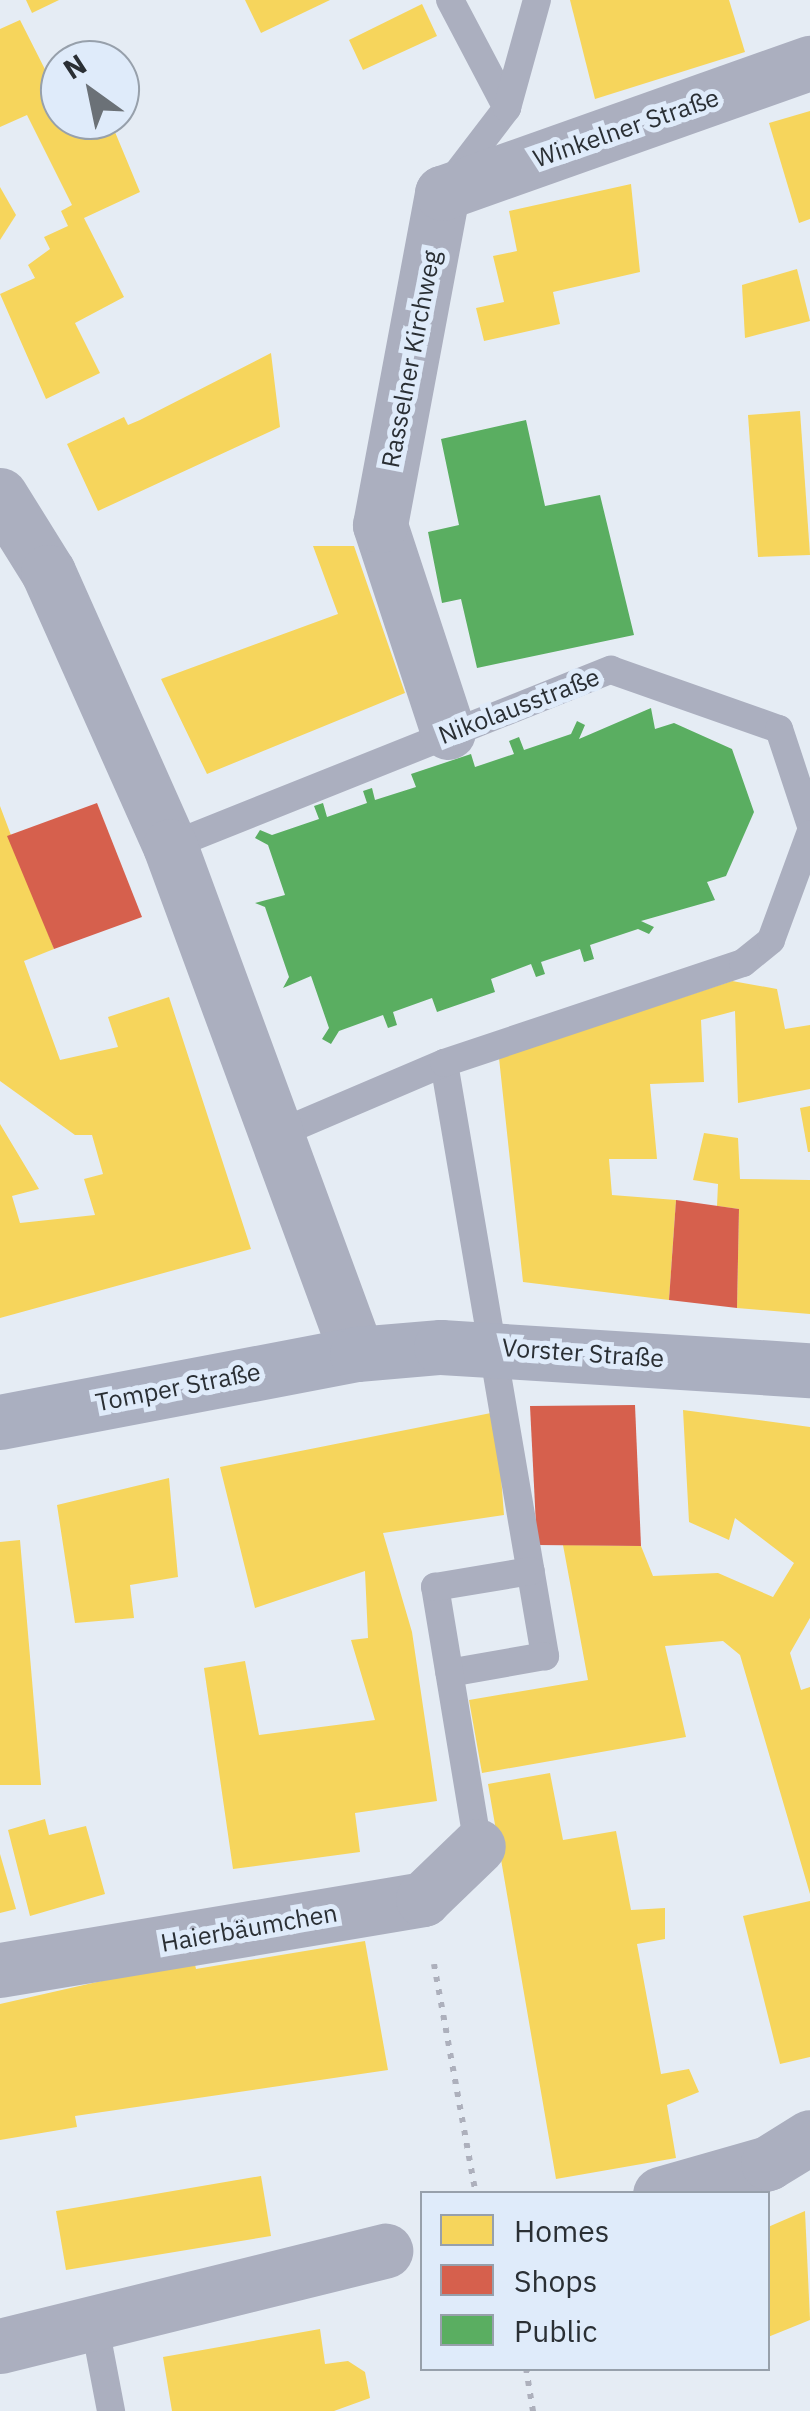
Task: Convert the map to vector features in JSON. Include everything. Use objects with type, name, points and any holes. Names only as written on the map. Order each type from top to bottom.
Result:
[{"type":"main road","name":"Vorster Straße","points":[[357,1354],[495,1345],[810,1370]]},
{"type":"main road","name":"Tomper Straße","points":[[0,1422],[357,1354]]},
{"type":"street","name":"Winkelner Straße","points":[[442,193],[810,63]]},
{"type":"street","name":"Rasselner Kirchweg","points":[[442,193],[380,525],[448,732]]},
{"type":"street","points":[[0,495],[48,572],[170,846],[280,1134],[357,1354]]},
{"type":"street","points":[[423,1899],[478,1846]]},
{"type":"street","name":"Haierbäumchen","points":[[0,1970],[423,1899]]},
{"type":"street","points":[[670,2191],[768,2163],[810,2138]]},
{"type":"street","points":[[0,2346],[94,2327],[384,2251]]},
{"type":"lane","points":[[450,0],[507,108]]},
{"type":"lane","name":"Rasselner Kirchweg","points":[[442,193],[507,108],[538,0]]},
{"type":"lane","name":"Nikolausstraße","points":[[170,846],[448,732],[612,670],[778,729],[810,823]]},
{"type":"lane","points":[[280,1134],[444,1063],[743,962],[771,940],[810,834]]},
{"type":"lane","points":[[784,900],[810,911]]},
{"type":"lane","points":[[444,1063],[545,1656],[450,1673]]},
{"type":"lane","points":[[478,1846],[435,1588],[530,1570]]},
{"type":"lane","points":[[94,2327],[111,2411]]},
{"type":"path","points":[[423,1899],[475,2191]]},
{"type":"path","points":[[526,2371],[533,2411]]},
{"type":"building: Homes","points":[[26,0],[59,0],[32,13]]},
{"type":"building: Homes","points":[[245,0],[330,0],[261,33]]},
{"type":"building: Homes","points":[[570,0],[729,0],[745,52],[595,99]]},
{"type":"building: Homes","points":[[422,4],[437,36],[363,70],[349,40]]},
{"type":"building: Homes","points":[[20,20],[40,60],[40,140],[118,140],[140,192],[84,218],[124,297],[75,323],[100,373],[46,399],[0,294],[35,278],[28,265],[50,249],[44,237],[68,226],[61,211],[72,205],[27,115],[0,127],[0,29]]},
{"type":"building: Homes","points":[[810,111],[810,219],[799,223],[769,123]]},
{"type":"building: Homes","points":[[631,184],[640,272],[553,292],[560,324],[484,341],[476,308],[504,302],[493,256],[517,251],[509,211]]},
{"type":"building: Homes","points":[[0,187],[16,215],[0,240]]},
{"type":"building: Homes","points":[[797,269],[810,321],[745,338],[742,285]]},
{"type":"building: Homes","points":[[271,353],[280,427],[98,511],[67,444],[124,417],[128,425],[140,420]]},
{"type":"building: Homes","points":[[800,411],[810,555],[758,557],[748,415]]},
{"type":"building: Homes","points":[[313,546],[354,546],[405,693],[207,774],[161,679],[338,614]]},
{"type":"building: Homes","points":[[0,806],[54,949],[24,961],[60,1060],[118,1047],[108,1017],[169,997],[251,1249],[0,1318],[0,1124],[39,1189],[12,1196],[20,1223],[95,1215],[84,1179],[103,1174],[92,1135],[75,1135],[0,1081]]},
{"type":"building: Homes","points":[[732,981],[777,989],[785,1029],[810,1025],[810,1089],[738,1103],[735,1011],[701,1020],[704,1082],[650,1084],[657,1159],[609,1159],[612,1195],[676,1200],[669,1300],[523,1282],[499,1058]]},
{"type":"building: Homes","points":[[810,1106],[810,1152],[808,1152],[800,1108]]},
{"type":"building: Homes","points":[[704,1133],[738,1138],[740,1179],[810,1180],[810,1314],[737,1308],[739,1209],[717,1206],[718,1184],[693,1180]]},
{"type":"building: Homes","points":[[683,1410],[810,1427],[810,1618],[790,1653],[801,1690],[810,1687],[810,1894],[740,1655],[723,1641],[665,1646],[686,1737],[482,1773],[469,1700],[588,1680],[563,1545],[641,1546],[653,1576],[718,1573],[773,1597],[794,1563],[735,1518],[729,1540],[689,1522]]},
{"type":"building: Homes","points":[[496,1412],[504,1515],[383,1533],[412,1632],[437,1801],[355,1813],[360,1852],[233,1869],[204,1668],[245,1661],[259,1735],[375,1720],[351,1640],[368,1638],[365,1571],[255,1608],[220,1467]]},
{"type":"building: Homes","points":[[169,1478],[178,1577],[130,1585],[134,1618],[75,1623],[57,1505]]},
{"type":"building: Homes","points":[[20,1540],[41,1785],[0,1785],[0,1542]]},
{"type":"building: Homes","points":[[550,1773],[563,1840],[616,1831],[631,1910],[665,1908],[665,1939],[637,1944],[661,2074],[689,2069],[699,2092],[667,2105],[676,2158],[556,2179],[488,1784]]},
{"type":"building: Homes","points":[[45,1819],[49,1835],[86,1826],[105,1894],[30,1916],[8,1830]]},
{"type":"building: Homes","points":[[0,1854],[16,1909],[0,1913]]},
{"type":"building: Homes","points":[[810,1901],[810,2057],[780,2064],[743,1916]]},
{"type":"building: Homes","points":[[365,1941],[388,2070],[75,2116],[77,2127],[0,2140],[0,2004],[194,1960],[196,1969]]},
{"type":"building: Homes","points":[[261,2176],[271,2236],[66,2270],[56,2211]]},
{"type":"building: Homes","points":[[805,2211],[810,2320],[770,2336],[770,2226]]},
{"type":"building: Homes","points":[[320,2329],[325,2364],[348,2361],[365,2372],[370,2398],[334,2411],[172,2411],[163,2357]]},
{"type":"building: Shops","points":[[97,803],[142,917],[54,949],[7,836]]},
{"type":"building: Shops","points":[[676,1200],[739,1209],[737,1308],[669,1300]]},
{"type":"building: Shops","points":[[635,1405],[641,1546],[537,1545],[530,1406]]},
{"type":"building: Public","points":[[526,420],[545,506],[600,495],[634,635],[477,668],[461,599],[442,603],[428,532],[459,525],[441,439]]},
{"type":"building: Public","points":[[651,708],[655,729],[674,723],[732,749],[754,812],[726,876],[707,882],[715,900],[641,921],[654,927],[649,934],[638,929],[590,945],[594,959],[584,962],[580,949],[541,962],[545,974],[536,977],[531,964],[491,979],[495,992],[437,1012],[432,998],[393,1012],[397,1025],[388,1028],[383,1015],[339,1031],[331,1044],[322,1039],[329,1028],[311,976],[283,988],[289,977],[265,907],[255,903],[285,895],[268,845],[255,838],[260,830],[272,835],[319,819],[314,806],[323,803],[327,817],[367,803],[363,791],[372,788],[375,800],[416,787],[411,774],[471,754],[475,767],[514,754],[509,741],[519,737],[524,750],[571,734],[577,721],[585,725],[579,739]]}]
